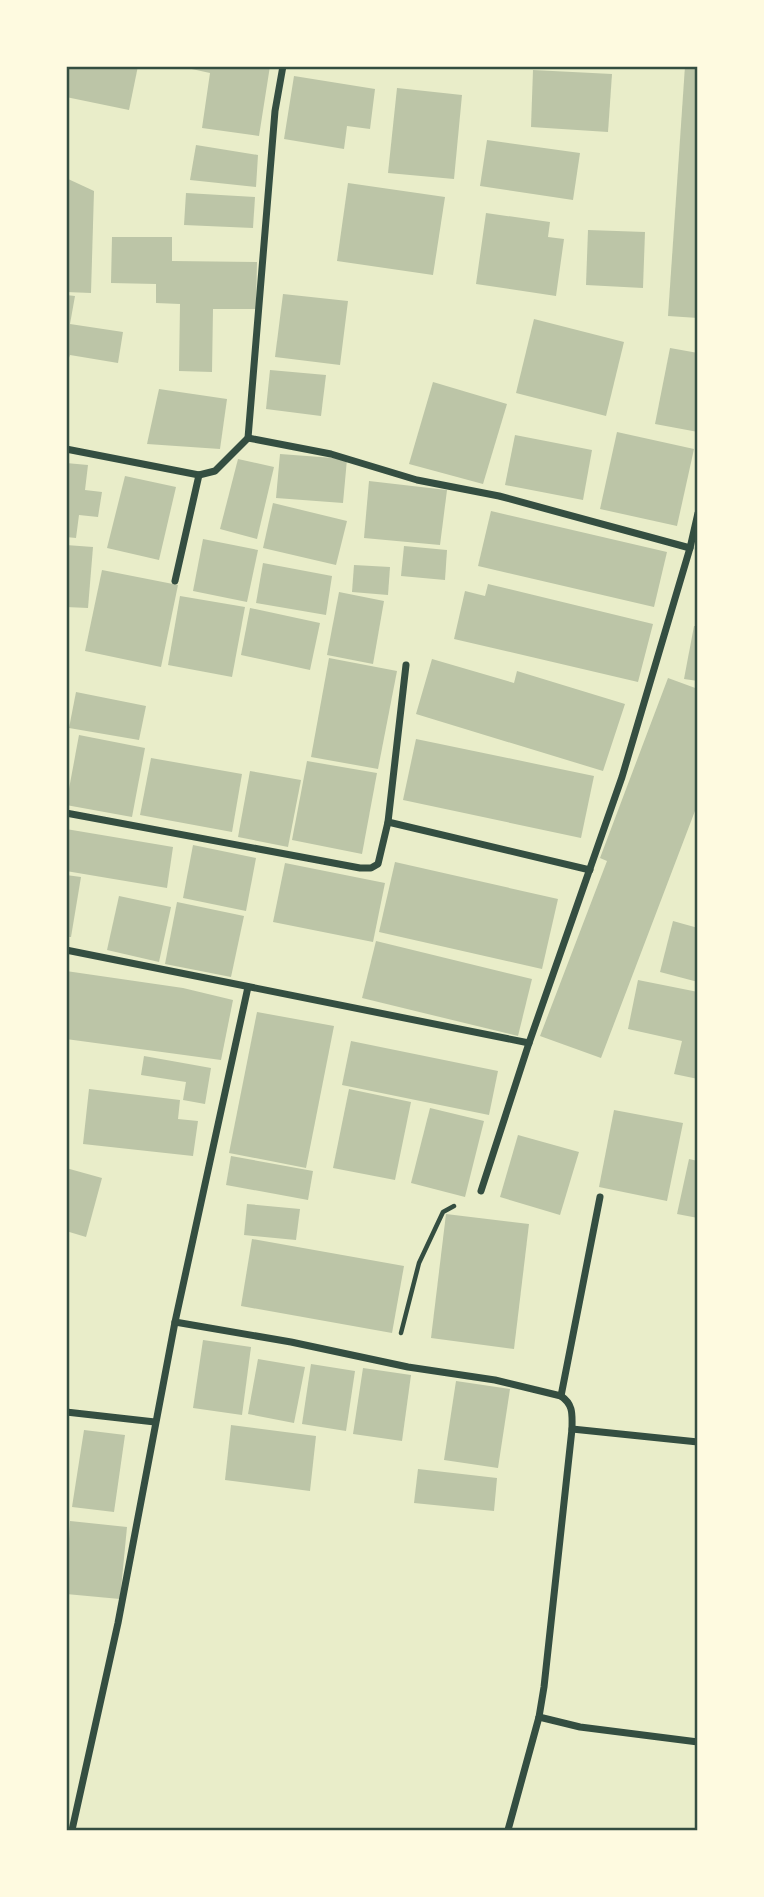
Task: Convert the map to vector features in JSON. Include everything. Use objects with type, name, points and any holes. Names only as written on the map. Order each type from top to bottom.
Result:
[{"type":"street","points":[[66,449],[199,475],[215,471],[248,438],[275,111],[283,66]]},
{"type":"street","points":[[248,438],[331,454],[417,480],[499,496],[690,548]]},
{"type":"street","points":[[175,581],[199,475]]},
{"type":"street","points":[[481,1191],[529,1043],[622,777],[698,513]]},
{"type":"street","points":[[66,813],[371,868],[378,863],[388,822],[406,665]]},
{"type":"street","points":[[388,822],[590,870]]},
{"type":"street","points":[[66,950],[529,1043]]},
{"type":"street","points":[[72,1830],[118,1623],[175,1322],[248,987]]},
{"type":"street","points":[[561,1396],[600,1197]]},
{"type":"street","points":[[175,1322],[291,1342],[393,1364],[495,1380],[561,1396],[568,1401],[572,1408],[572,1429],[539,1717],[508,1830]]},
{"type":"street","points":[[66,1412],[155,1422]]},
{"type":"street","points":[[572,1429],[698,1442]]},
{"type":"street","points":[[539,1717],[580,1727],[698,1742]]},
{"type":"path","points":[[393,1364],[419,1263],[440,1217],[446,1209],[470,1201],[481,1191]]},
{"type":"building","points":[[66,66],[138,66],[129,110],[66,97]]},
{"type":"building","points":[[178,66],[270,66],[259,136],[202,128],[210,73]]},
{"type":"building","points":[[685,66],[698,66],[698,318],[668,316]]},
{"type":"building","points":[[533,70],[612,74],[608,132],[531,127]]},
{"type":"building","points":[[294,76],[375,89],[370,129],[347,126],[344,149],[284,139]]},
{"type":"building","points":[[397,88],[462,95],[454,179],[388,173]]},
{"type":"building","points":[[487,140],[580,153],[573,200],[480,186]]},
{"type":"building","points":[[196,145],[258,155],[256,187],[190,180]]},
{"type":"building","points":[[66,178],[94,191],[91,293],[66,292]]},
{"type":"building","points":[[348,183],[445,197],[433,275],[337,261]]},
{"type":"building","points":[[186,193],[255,197],[253,228],[184,225]]},
{"type":"building","points":[[486,213],[550,222],[548,237],[564,239],[556,296],[476,284]]},
{"type":"building","points":[[588,230],[645,232],[643,288],[586,285]]},
{"type":"building","points":[[112,237],[172,237],[172,261],[257,262],[256,309],[213,309],[212,372],[179,371],[180,304],[156,303],[156,284],[111,283]]},
{"type":"building","points":[[283,294],[348,301],[340,365],[275,357]]},
{"type":"building","points":[[66,295],[75,296],[70,324],[123,332],[118,363],[70,355],[66,366]]},
{"type":"building","points":[[534,319],[624,342],[606,416],[516,393]]},
{"type":"building","points":[[670,348],[698,353],[698,432],[655,424]]},
{"type":"building","points":[[270,370],[326,375],[321,416],[266,409]]},
{"type":"building","points":[[433,382],[507,404],[483,484],[409,464]]},
{"type":"building","points":[[159,389],[227,399],[220,449],[147,444]]},
{"type":"building","points":[[617,432],[694,449],[677,526],[600,509]]},
{"type":"building","points":[[515,435],[592,450],[583,500],[505,485]]},
{"type":"building","points":[[280,454],[347,459],[343,503],[276,498]]},
{"type":"building","points":[[238,459],[274,467],[257,539],[220,529]]},
{"type":"building","points":[[66,463],[88,465],[85,490],[102,492],[98,517],[79,515],[76,538],[66,537]]},
{"type":"building","points":[[125,476],[176,487],[159,560],[107,548]]},
{"type":"building","points":[[369,481],[447,490],[440,545],[364,538]]},
{"type":"building","points":[[273,503],[347,521],[336,565],[263,548]]},
{"type":"building","points":[[491,511],[667,552],[654,607],[478,566]]},
{"type":"building","points":[[203,539],[258,550],[247,602],[193,591]]},
{"type":"building","points":[[66,545],[93,547],[88,608],[66,607]]},
{"type":"building","points":[[404,546],[447,550],[445,580],[401,576]]},
{"type":"building","points":[[263,563],[332,576],[326,615],[256,603]]},
{"type":"building","points":[[354,565],[390,567],[388,595],[352,592]]},
{"type":"building","points":[[102,570],[178,585],[161,667],[85,651]]},
{"type":"building","points":[[488,584],[653,624],[638,682],[454,639],[465,591],[485,596]]},
{"type":"building","points":[[339,592],[384,601],[373,664],[327,655]]},
{"type":"building","points":[[180,596],[245,607],[232,677],[168,665]]},
{"type":"building","points":[[250,608],[320,623],[310,670],[241,655]]},
{"type":"building","points":[[694,626],[698,626],[698,681],[684,679]]},
{"type":"building","points":[[329,658],[397,671],[378,769],[311,757]]},
{"type":"building","points":[[432,659],[514,683],[517,671],[625,704],[603,771],[416,714]]},
{"type":"building","points":[[668,678],[698,689],[698,803],[601,1058],[540,1036],[607,861],[600,858]]},
{"type":"building","points":[[76,692],[146,706],[139,740],[69,728]]},
{"type":"building","points":[[79,735],[145,748],[132,817],[66,805]]},
{"type":"building","points":[[416,739],[594,776],[581,838],[403,800]]},
{"type":"building","points":[[151,758],[242,774],[232,832],[140,815]]},
{"type":"building","points":[[307,761],[377,773],[362,854],[292,840]]},
{"type":"building","points":[[250,771],[301,780],[288,847],[238,837]]},
{"type":"building","points":[[66,829],[173,847],[167,888],[66,871]]},
{"type":"building","points":[[193,845],[256,858],[246,911],[183,898]]},
{"type":"building","points":[[395,862],[558,899],[542,969],[379,932]]},
{"type":"building","points":[[285,863],[385,883],[373,942],[273,922]]},
{"type":"building","points":[[66,875],[81,877],[71,937],[66,937]]},
{"type":"building","points":[[119,896],[171,907],[159,962],[107,950]]},
{"type":"building","points":[[177,902],[244,916],[231,977],[165,964]]},
{"type":"building","points":[[673,921],[698,928],[698,982],[660,972]]},
{"type":"building","points":[[376,941],[532,979],[518,1036],[362,998]]},
{"type":"building","points":[[66,971],[183,988],[233,1000],[221,1060],[66,1039]]},
{"type":"building","points":[[638,980],[698,992],[698,1079],[674,1074],[682,1041],[628,1029]]},
{"type":"building","points":[[257,1012],[334,1026],[306,1168],[229,1153]]},
{"type":"building","points":[[351,1041],[498,1071],[489,1115],[342,1085]]},
{"type":"building","points":[[144,1056],[211,1068],[205,1104],[183,1100],[186,1082],[141,1075]]},
{"type":"building","points":[[89,1089],[180,1100],[178,1119],[198,1121],[193,1156],[83,1144]]},
{"type":"building","points":[[349,1089],[411,1102],[395,1180],[333,1168]]},
{"type":"building","points":[[430,1108],[484,1121],[465,1197],[411,1183]]},
{"type":"building","points":[[614,1110],[683,1123],[667,1201],[599,1187]]},
{"type":"building","points":[[518,1135],[579,1152],[560,1215],[500,1197]]},
{"type":"building","points":[[231,1156],[313,1171],[308,1200],[226,1185]]},
{"type":"building","points":[[689,1159],[698,1161],[698,1218],[677,1214]]},
{"type":"building","points":[[66,1168],[102,1178],[86,1237],[66,1231]]},
{"type":"building","points":[[247,1204],[300,1209],[296,1240],[244,1235]]},
{"type":"building","points":[[446,1214],[529,1224],[514,1349],[431,1338]]},
{"type":"building","points":[[252,1239],[404,1266],[392,1333],[241,1306]]},
{"type":"building","points":[[203,1340],[251,1347],[242,1415],[193,1408]]},
{"type":"building","points":[[258,1359],[305,1367],[294,1423],[248,1414]]},
{"type":"building","points":[[311,1364],[355,1371],[346,1431],[302,1424]]},
{"type":"building","points":[[363,1368],[411,1375],[402,1441],[353,1434]]},
{"type":"building","points":[[456,1381],[510,1389],[498,1468],[444,1460]]},
{"type":"building","points":[[231,1425],[316,1436],[310,1491],[225,1480]]},
{"type":"building","points":[[84,1430],[125,1435],[114,1512],[72,1507]]},
{"type":"building","points":[[418,1469],[497,1478],[494,1511],[414,1503]]},
{"type":"building","points":[[70,1521],[127,1527],[120,1599],[66,1594]]}]
